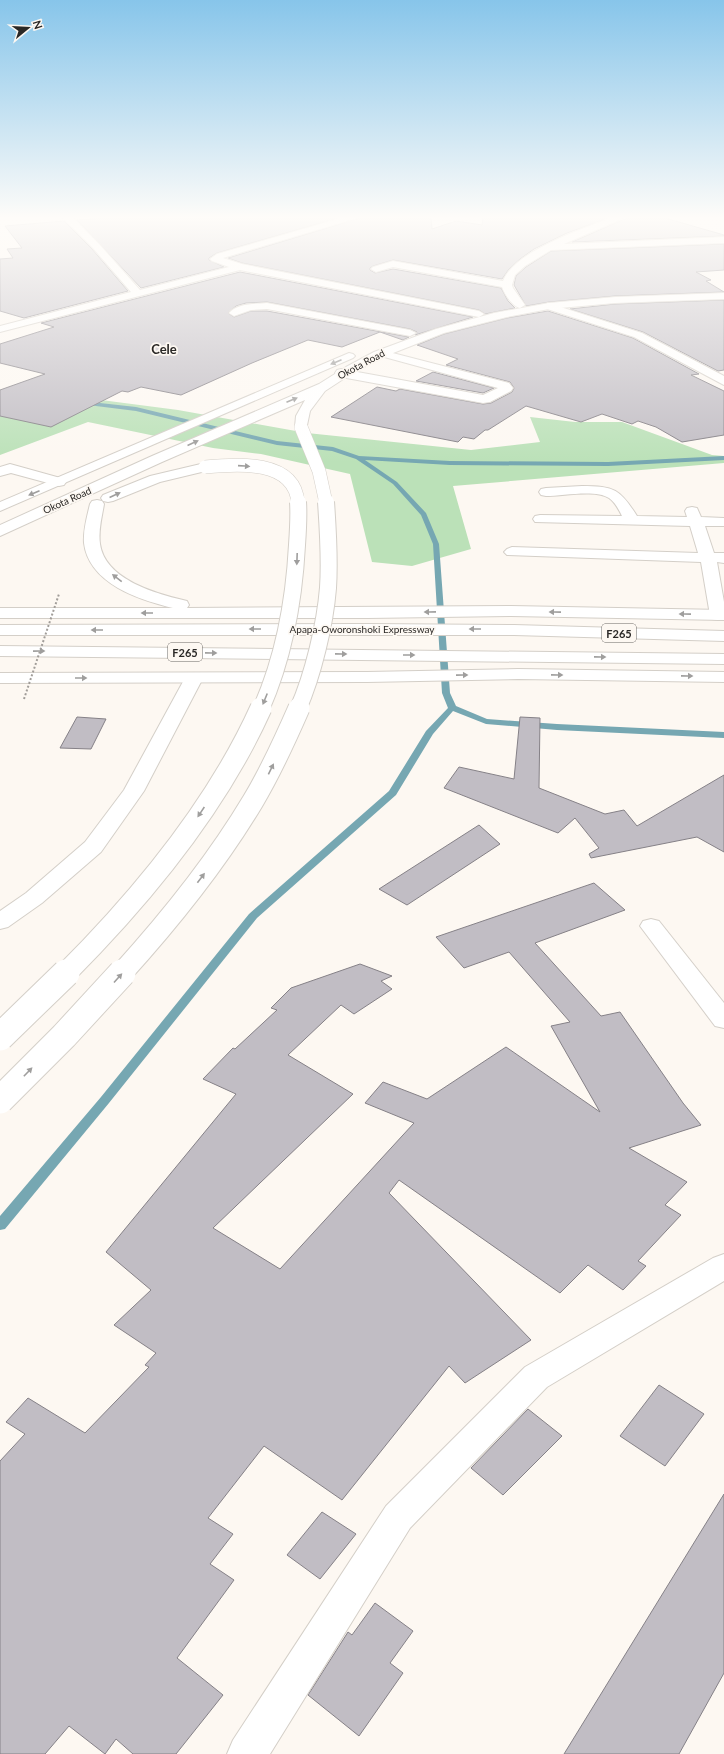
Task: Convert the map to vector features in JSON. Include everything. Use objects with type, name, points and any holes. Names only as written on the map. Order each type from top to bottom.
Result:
[{"type":"main road","points":[[0,329],[119,299]]},
{"type":"main road","points":[[401,299],[480,314]]},
{"type":"main road","points":[[515,299],[520,305]]},
{"type":"main road","name":"Okota Road","points":[[0,507],[354,354],[480,314],[520,305],[568,299]]},
{"type":"main road","name":"Okota Road","points":[[0,531],[157,459],[323,387],[341,373],[407,338],[548,306],[651,299]]},
{"type":"main road","points":[[234,313],[249,307],[267,306],[407,338],[425,350]]},
{"type":"main road","points":[[548,306],[638,335],[724,382]]},
{"type":"main road","points":[[341,373],[486,399],[507,388],[505,386],[428,365],[376,355],[354,354]]},
{"type":"main road","points":[[460,362],[488,372]]},
{"type":"main road","points":[[396,383],[428,365]]},
{"type":"main road","points":[[448,393],[472,377]]},
{"type":"main road","points":[[0,1100],[98,1001],[166,925],[226,845],[264,783],[291,729],[318,647],[326,602],[328,559],[326,496],[313,456],[301,427],[300,419],[311,399],[323,387]]},
{"type":"main road","points":[[0,1037],[81,958],[141,892],[191,827],[227,773],[258,717],[274,675],[293,604],[298,532],[295,487],[286,477],[268,470],[239,465],[184,470],[134,486],[90,506],[93,550],[99,561],[108,572],[122,582],[158,599],[183,606],[219,610],[275,613]]},
{"type":"main road","points":[[3,468],[59,482]]},
{"type":"main road","points":[[546,492],[603,491],[613,494],[619,499],[633,520]]},
{"type":"main road","points":[[694,516],[708,558],[721,615]]},
{"type":"main road","points":[[540,519],[633,520],[694,516],[724,522]]},
{"type":"main road","points":[[0,537],[57,520]]},
{"type":"main road","points":[[512,552],[724,558]]},
{"type":"main road","name":"Apapa-Oworonshoki Expressway","points":[[0,630],[366,621],[512,611],[721,615]]},
{"type":"main road","name":"Apapa-Oworonshoki Expressway","points":[[0,612],[275,613],[366,621],[514,630],[724,636]]},
{"type":"main road","name":"F265","points":[[0,651],[724,659]]},
{"type":"main road","points":[[0,678],[367,677],[518,674],[724,677]]},
{"type":"main road","points":[[0,922],[34,898],[94,847],[134,791],[194,678]]},
{"type":"main road","points":[[651,926],[724,1020]]},
{"type":"main road","points":[[247,1754],[398,1517],[536,1377],[724,1266]]},
{"type":"path","points":[[24,699],[59,594]]},
{"type":"green space","points":[[0,391],[32,391],[178,410],[307,433],[471,450],[540,442],[530,417],[575,422],[622,422],[712,455],[724,456],[724,463],[453,486],[471,549],[412,566],[372,562],[350,474],[261,454],[213,448],[88,422],[0,455]]},
{"type":"building","points":[[0,299],[98,299],[24,318],[0,311]]},
{"type":"building","points":[[135,299],[379,299],[473,317],[415,335],[417,332],[410,329],[267,302],[246,303],[236,306],[228,313],[234,317],[251,311],[267,311],[409,337],[403,340],[380,332],[342,347],[308,340],[181,395],[141,387],[128,392],[122,391],[51,427],[0,416],[0,390],[45,374],[0,363],[0,344],[54,327],[41,323]]},
{"type":"building","points":[[423,299],[507,299],[515,308],[485,314],[479,310]]},
{"type":"building","points":[[522,299],[584,299],[549,302],[526,306]]},
{"type":"building","points":[[724,300],[724,370],[718,371],[643,332],[570,309],[615,304]]},
{"type":"building","points":[[548,311],[633,338],[699,374],[691,375],[724,391],[724,435],[682,442],[656,427],[638,421],[632,424],[602,414],[581,422],[526,406],[488,430],[485,430],[474,439],[463,437],[458,442],[331,417],[377,387],[396,391],[400,389],[483,404],[491,403],[512,392],[514,388],[510,382],[446,365],[458,359],[417,345],[444,334],[507,318]]},
{"type":"building","points":[[433,372],[494,388],[483,393],[416,381]]},
{"type":"building","points":[[77,717],[106,719],[91,749],[60,748]]},
{"type":"building","points":[[520,717],[540,718],[539,788],[605,814],[624,810],[637,826],[724,775],[724,852],[697,837],[591,858],[589,854],[599,848],[575,818],[558,833],[444,788],[459,767],[514,779]]},
{"type":"building","points":[[479,825],[500,844],[407,905],[379,889]]},
{"type":"building","points":[[594,883],[625,910],[535,943],[601,1016],[620,1012],[683,1103],[701,1125],[629,1148],[687,1182],[665,1205],[681,1215],[638,1261],[646,1266],[623,1290],[588,1265],[560,1293],[399,1180],[389,1193],[531,1340],[465,1383],[449,1366],[342,1500],[264,1446],[208,1518],[233,1534],[210,1564],[234,1580],[177,1658],[223,1695],[176,1754],[133,1754],[116,1739],[105,1754],[69,1726],[45,1754],[0,1754],[0,1461],[25,1434],[6,1422],[28,1398],[85,1433],[149,1367],[145,1365],[156,1353],[114,1325],[151,1290],[106,1252],[236,1094],[203,1079],[233,1048],[235,1049],[277,1010],[271,1008],[291,988],[360,964],[392,976],[381,981],[392,989],[354,1014],[341,1005],[288,1055],[353,1094],[213,1228],[280,1269],[414,1123],[365,1103],[383,1082],[427,1099],[506,1047],[600,1112],[551,1026],[570,1022],[509,952],[464,968],[436,937]]},
{"type":"building","points":[[659,1385],[704,1414],[665,1466],[620,1436]]},
{"type":"building","points":[[528,1409],[562,1436],[503,1495],[471,1468]]},
{"type":"building","points":[[724,1494],[724,1673],[679,1754],[564,1754]]},
{"type":"building","points":[[322,1512],[356,1534],[320,1579],[287,1555]]},
{"type":"building","points":[[375,1603],[413,1631],[390,1663],[403,1673],[359,1736],[308,1695],[348,1632],[352,1635]]},
{"type":"waterway","points":[[82,403],[136,409],[277,443],[333,449],[358,458]]},
{"type":"waterway","points":[[358,458],[450,463],[608,464],[724,458]]},
{"type":"waterway","points":[[358,458],[395,483],[424,514],[436,544],[446,693],[452,708]]},
{"type":"waterway","points":[[0,1225],[105,1100],[253,916],[393,793],[429,733],[452,708]]},
{"type":"waterway","points":[[452,708],[486,721],[557,727],[724,735]]},
{"type":"district","name":"Cele","points":[[164,349]]}]
